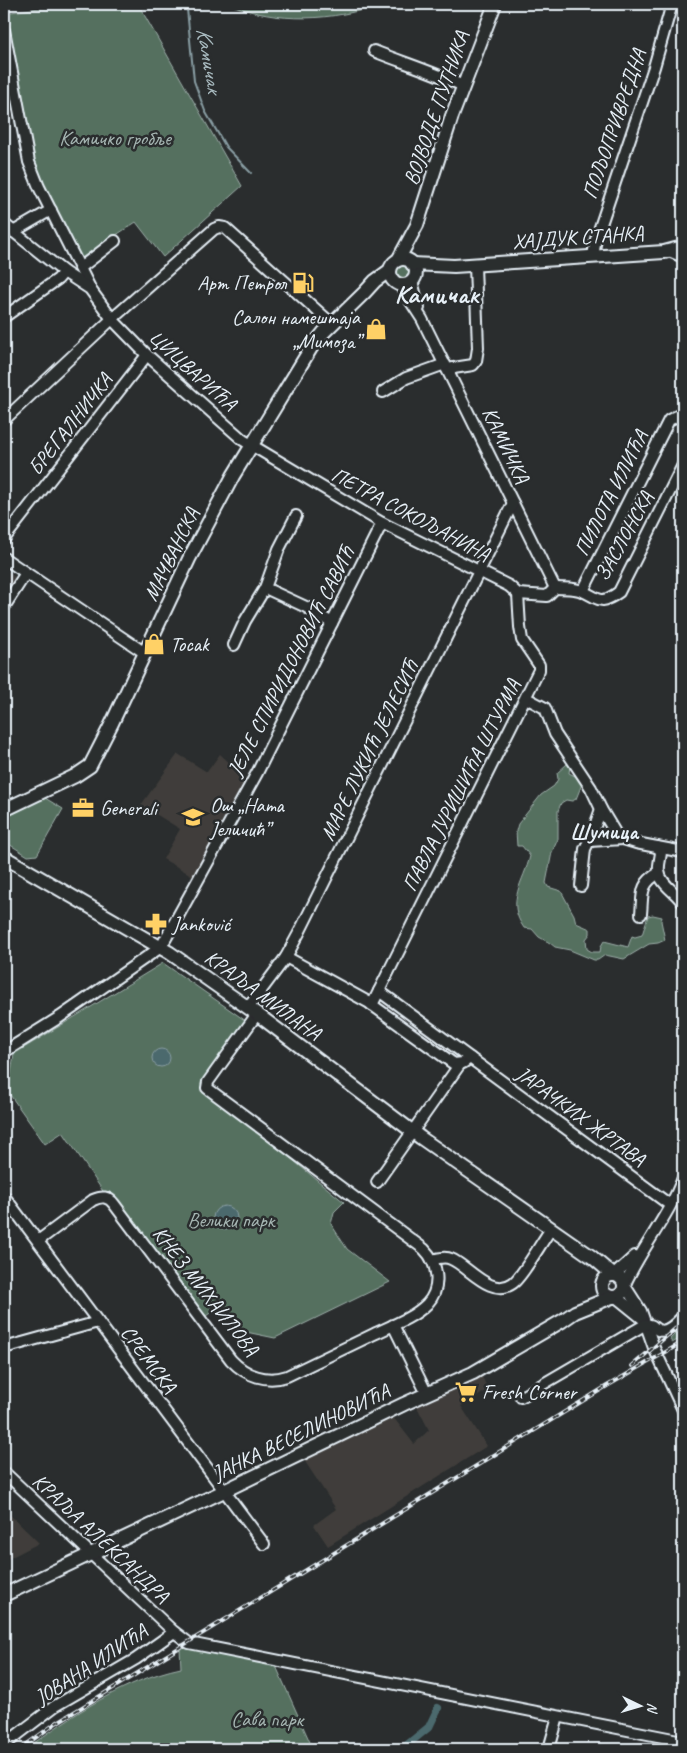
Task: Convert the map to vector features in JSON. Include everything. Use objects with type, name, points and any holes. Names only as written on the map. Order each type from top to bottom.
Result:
[{"type":"main road","name":"ВОЈВОДЕ ПУТНИКА","points":[[405,274],[416,225],[463,86],[495,4]]},
{"type":"main road","name":"ВОЈВОДЕ ПУТНИКА","points":[[398,260],[416,225]]},
{"type":"main road","points":[[669,251],[683,247]]},
{"type":"main road","name":"ХАЈДУК СТАНКА","points":[[398,260],[405,260],[405,274],[454,266],[669,251]]},
{"type":"main road","name":"МАЧВАНСКА","points":[[4,810],[75,776],[90,766],[207,524],[311,348],[375,281],[405,274]]},
{"type":"main road","name":"КРАЉА МИЛАНА","points":[[4,858],[161,947],[252,1011],[413,1131],[572,1244],[610,1286]]},
{"type":"main road","name":"ЈАНКА ВЕСЕЛИНОВИЋА","points":[[4,1595],[473,1373],[562,1321],[610,1286],[622,1294],[625,1285]]},
{"type":"street","name":"ПОЉОПРИВРЕДНА","points":[[593,256],[596,239],[654,67],[672,4]]},
{"type":"street","points":[[4,30],[5,43],[30,162],[40,187],[90,288]]},
{"type":"street","points":[[374,50],[408,65],[426,69],[463,86]]},
{"type":"street","points":[[13,232],[51,210]]},
{"type":"street","points":[[4,224],[64,272],[90,288]]},
{"type":"street","points":[[4,420],[112,319],[214,229],[219,227],[225,228],[332,324]]},
{"type":"street","points":[[80,268],[115,241]]},
{"type":"street","name":"ХАЈДУК СТАНКА","points":[[669,251],[683,257]]},
{"type":"street","points":[[383,392],[406,378],[446,367],[473,365],[476,361],[475,265]]},
{"type":"street","points":[[4,317],[58,279],[64,272]]},
{"type":"street","name":"КАМИЧКА","points":[[405,274],[422,319],[555,588]]},
{"type":"street","name":"ЦИЦВАРИЋА","points":[[90,288],[112,319],[147,355],[243,440],[252,445]]},
{"type":"street","name":"БРЕГАЛНИЧКА","points":[[4,539],[147,355]]},
{"type":"street","name":"ПИЛОТА ИЛИЋА","points":[[582,591],[669,420],[680,418]]},
{"type":"street","name":"ПЕТРА СОКОЉАНИНА","points":[[252,445],[382,522],[509,586],[518,594],[547,596],[555,588]]},
{"type":"street","name":"ЗАСЛОНСКА","points":[[555,588],[582,591],[600,600],[607,600],[619,592],[683,465]]},
{"type":"street","name":"МАРЕ ЛУКИЋ ЈЕЛЕСИЋ","points":[[252,1011],[286,957],[344,844],[513,502]]},
{"type":"street","points":[[234,645],[245,621],[265,588],[279,549],[296,516]]},
{"type":"street","name":"ЈЕЛЕ СПИРИДОНОВИЋ САВИЋ","points":[[161,947],[248,789],[382,522]]},
{"type":"street","points":[[4,558],[145,653]]},
{"type":"street","points":[[4,607],[26,572]]},
{"type":"street","points":[[265,588],[306,607],[332,623]]},
{"type":"street","name":"ПАВЛА ЈУРИШИЋА ШТУРМА","points":[[379,990],[539,670],[535,659],[522,640],[518,594]]},
{"type":"street","points":[[526,698],[545,708],[555,734],[592,788],[600,809],[616,834],[623,839]]},
{"type":"street","points":[[582,886],[585,849],[600,809]]},
{"type":"street","points":[[589,841],[623,839],[683,852]]},
{"type":"street","points":[[657,847],[661,851],[659,873],[662,881],[678,895],[683,903]]},
{"type":"street","points":[[641,914],[643,888],[646,882],[659,873]]},
{"type":"street","points":[[4,1050],[24,1041],[53,1022],[161,947]]},
{"type":"street","points":[[286,957],[372,1005],[450,1061],[460,1064]]},
{"type":"street","points":[[372,1005],[379,990]]},
{"type":"street","name":"ЈАРАЧКИХ ЖРТАВА","points":[[379,990],[670,1204]]},
{"type":"street","points":[[252,1011],[208,1082],[207,1088],[418,1244],[428,1253],[432,1260],[452,1259],[472,1275],[490,1284],[509,1285],[519,1276],[550,1229]]},
{"type":"street","points":[[377,1182],[460,1064],[470,1058]]},
{"type":"street","points":[[683,1178],[670,1204],[643,1248],[625,1285],[641,1311],[664,1372],[683,1410]]},
{"type":"street","name":"СРЕМСКА","points":[[4,1196],[264,1544]]},
{"type":"street","name":"КНЕЗ МИХАИЛОВА","points":[[38,1241],[93,1200],[99,1197],[108,1198],[231,1360],[244,1371],[258,1377],[275,1379],[287,1376],[419,1311],[434,1293],[436,1272],[432,1260]]},
{"type":"street","points":[[643,1248],[610,1286],[619,1302],[645,1322],[663,1331],[670,1328],[683,1316]]},
{"type":"street","points":[[4,1348],[98,1322]]},
{"type":"street","points":[[521,1397],[645,1322]]},
{"type":"street","points":[[393,1325],[427,1394]]},
{"type":"street","points":[[653,1344],[660,1339],[663,1331]]},
{"type":"street","name":"КРАЉА АЛЕКСАНДРА","points":[[4,1472],[184,1641],[683,1741]]},
{"type":"street","name":"ЈОВАНА ИЛИЋА","points":[[4,1745],[55,1706],[136,1659],[174,1632]]},
{"type":"street","points":[[540,1749],[550,1747],[558,1716]]},
{"type":"shaded area","points":[[4,568],[17,579],[4,601]]},
{"type":"shaded area","name":"Ош „Ната Јеличић”","points":[[178,754],[207,772],[220,754],[246,778],[193,876],[163,859],[180,829],[141,805]]},
{"type":"shaded area","points":[[481,1374],[488,1390],[461,1406],[487,1446],[328,1546],[314,1525],[336,1509],[304,1460],[393,1417],[414,1444],[429,1430],[416,1405]]},
{"type":"shaded area","points":[[4,1509],[39,1543],[4,1561]]},
{"type":"green space","name":"Камичко гробље","points":[[68,4],[138,4],[242,186],[163,257],[136,222],[75,262],[21,132],[4,13]]},
{"type":"green space","points":[[230,4],[381,4],[344,14],[305,18],[266,15]]},
{"type":"green space","points":[[402,264],[408,266],[410,272],[408,278],[402,280],[396,278],[394,272],[396,266]]},
{"type":"green space","points":[[567,764],[570,766],[569,773],[579,778],[582,784],[576,799],[572,801],[566,800],[561,803],[558,811],[558,839],[552,852],[546,883],[548,887],[561,891],[574,915],[576,923],[590,929],[590,934],[586,939],[587,949],[592,952],[600,952],[604,941],[628,947],[632,936],[642,935],[648,916],[662,917],[661,921],[665,940],[649,944],[624,959],[605,955],[598,960],[594,960],[570,950],[555,947],[539,937],[532,929],[524,928],[516,909],[518,892],[530,856],[522,846],[517,846],[516,831],[518,824],[541,795],[554,786],[558,779],[557,773]]},
{"type":"green space","points":[[45,798],[63,809],[37,855],[28,856],[4,841],[4,816]]},
{"type":"green space","name":"Велики парк","points":[[163,963],[246,1021],[201,1085],[344,1202],[334,1212],[331,1224],[347,1249],[390,1282],[275,1338],[246,1332],[221,1305],[202,1319],[115,1209],[63,1132],[45,1144],[8,1092],[14,1054]]},
{"type":"green space","points":[[683,1326],[683,1337],[672,1343],[670,1339]]},
{"type":"green space","name":"Сава парк","points":[[185,1645],[275,1664],[313,1749],[26,1749],[99,1700],[139,1681],[181,1668],[180,1648]]},
{"type":"water","points":[[157,1049],[165,1049],[170,1054],[168,1065],[157,1067],[152,1062],[152,1054]]},
{"type":"water","points":[[225,1206],[233,1210],[237,1218],[233,1226],[225,1230],[217,1226],[213,1218],[217,1210]]},
{"type":"waterway","name":"Камичак","points":[[174,4],[187,9],[194,81],[205,111],[226,147],[251,173]]},
{"type":"waterway","points":[[402,1749],[429,1727],[438,1708]]},
{"type":"railway","points":[[632,1366],[683,1322]]},
{"type":"railway","points":[[20,1749],[56,1723],[607,1386],[683,1342]]},
{"type":"place","name":"Арт Петрол","points":[[303,283]]},
{"type":"place","name":"Салон намештаја „Мимоза”","points":[[376,329]]},
{"type":"place","name":"Tocak","points":[[154,644]]},
{"type":"place","name":"Generali","points":[[83,808]]},
{"type":"place","name":"Ош „Ната Јеличић”","points":[[193,817]]},
{"type":"place","name":"Janković","points":[[156,924]]},
{"type":"place","name":"Fresh Corner","points":[[466,1392]]},
{"type":"district","name":"Камичак","points":[[437,294]]},
{"type":"district","name":"Шумица","points":[[604,831]]}]
